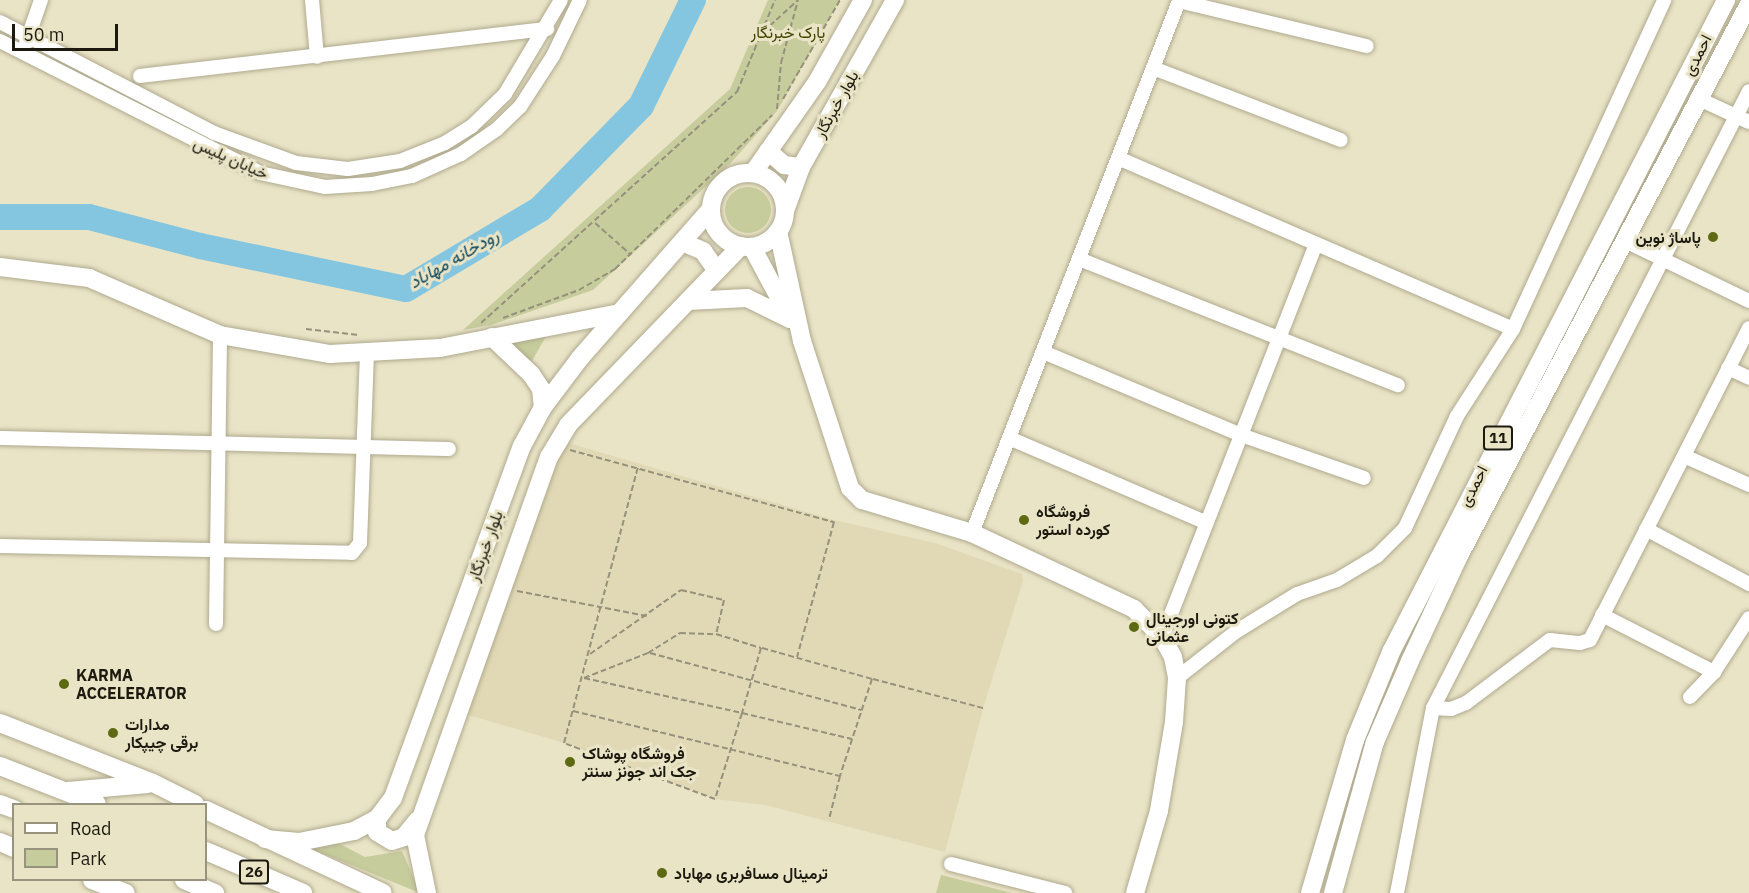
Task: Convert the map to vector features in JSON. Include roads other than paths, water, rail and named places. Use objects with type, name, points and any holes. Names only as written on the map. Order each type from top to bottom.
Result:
[{"type":"main road","name":"بلوار خبرنگار","points":[[753,173],[817,81],[863,0]]},
{"type":"main road","name":"بلوار خبرنگار","points":[[785,211],[801,167],[895,0]]},
{"type":"main road","name":"احمدی","points":[[1310,893],[1355,740],[1392,650],[1726,0]]},
{"type":"main road","name":"احمدی","points":[[1333,893],[1375,742],[1410,661],[1460,555],[1697,98],[1749,4]]},
{"type":"main road","points":[[768,151],[784,165],[801,167]]},
{"type":"main road","points":[[802,341],[747,247],[723,237],[711,209],[724,182],[753,173],[773,183],[785,211],[778,231],[802,341],[850,488],[862,500],[972,533],[1134,609],[1162,637],[1173,657],[1177,678],[1159,810],[1135,893]]},
{"type":"main road","name":"بلوار خبرنگار","points":[[377,819],[401,778],[522,446],[543,407],[620,313],[711,209]]},
{"type":"main road","points":[[747,247],[778,231]]},
{"type":"main road","points":[[682,242],[703,251],[717,271]]},
{"type":"main road","name":"بلوار خبرنگار","points":[[427,893],[415,835],[555,446],[591,399],[717,271],[747,247]]},
{"type":"main road","points":[[0,267],[90,278],[220,335],[330,354],[367,344],[440,348],[492,327],[620,313]]},
{"type":"main road","points":[[688,301],[747,298],[790,319]]},
{"type":"main road","points":[[492,327],[541,389],[543,407]]},
{"type":"main road","points":[[0,723],[153,783],[193,803]]},
{"type":"main road","points":[[0,766],[95,803]]},
{"type":"main road","points":[[66,791],[153,783]]},
{"type":"main road","points":[[207,810],[383,893]]},
{"type":"main road","points":[[265,839],[299,842],[329,838],[377,819],[377,832],[392,841],[404,837],[423,812]]},
{"type":"main road","name":"26","points":[[207,851],[303,893]]},
{"type":"main road","points":[[97,881],[126,893]]},
{"type":"main road","points":[[188,881],[215,893]]},
{"type":"street","points":[[21,50],[30,35],[41,0]]},
{"type":"street","points":[[312,0],[317,57]]},
{"type":"street","name":"خیابان پلیس","points":[[0,22],[30,35],[214,133],[296,163],[348,169],[400,161],[445,143],[472,126],[505,94],[547,29],[561,0]]},
{"type":"street","name":"خیابان پلیس","points":[[0,41],[260,173],[325,187],[412,176],[461,154],[497,129],[520,107],[553,56],[579,0]]},
{"type":"street","points":[[1177,678],[1237,631],[1297,594],[1337,580],[1377,556],[1405,528],[1457,416],[1513,329],[1664,0]]},
{"type":"street","points":[[972,533],[1179,1],[1367,46]]},
{"type":"street","points":[[140,76],[547,29]]},
{"type":"street","points":[[1153,68],[1341,140]]},
{"type":"street","points":[[1397,893],[1433,708],[1662,258],[1743,120],[1749,91]]},
{"type":"street","points":[[505,94],[520,107]]},
{"type":"street","points":[[1697,98],[1743,120]]},
{"type":"street","points":[[1118,159],[1315,246],[1513,329]]},
{"type":"street","points":[[1623,240],[1749,301]]},
{"type":"street","points":[[1162,637],[1315,246]]},
{"type":"street","points":[[1079,259],[1278,340],[1398,385]]},
{"type":"street","points":[[1433,708],[1451,709],[1466,703],[1550,640],[1585,643],[1602,615],[1749,328]]},
{"type":"street","points":[[216,624],[220,335]]},
{"type":"street","points":[[0,546],[352,553],[358,549],[367,344]]},
{"type":"street","points":[[1042,352],[1241,435],[1364,478]]},
{"type":"street","points":[[1728,369],[1749,378]]},
{"type":"street","points":[[0,438],[449,449]]},
{"type":"street","points":[[1009,438],[1207,523]]},
{"type":"street","points":[[1684,456],[1749,486]]},
{"type":"street","points":[[1646,529],[1749,584]]},
{"type":"street","points":[[1602,615],[1714,672]]},
{"type":"street","points":[[1690,697],[1714,672],[1749,618]]},
{"type":"street","points":[[951,864],[1065,893]]},
{"type":"waterway","name":"رودخانه مهاباد","points":[[0,217],[89,217],[200,246],[406,289],[540,209],[641,106],[693,0]]},
{"type":"place","name":"پاساژ نوین","points":[[1713,237]]},
{"type":"place","name":"فروشگاه کورده استور","points":[[1024,520]]},
{"type":"place","name":"کتونی اورجینال عثمانی","points":[[1134,627]]},
{"type":"place","name":"KARMA ACCELERATOR","points":[[64,684]]},
{"type":"place","name":"مدارات برقی چیپکار","points":[[113,733]]},
{"type":"place","name":"فروشگاه پوشاک جک اند جونز سنتر","points":[[570,762]]},
{"type":"place","name":"ترمینال مسافربری مهاباد","points":[[662,873]]},
{"type":"park label","name":"پارک خبرنگار","points":[[788,32]]}]
